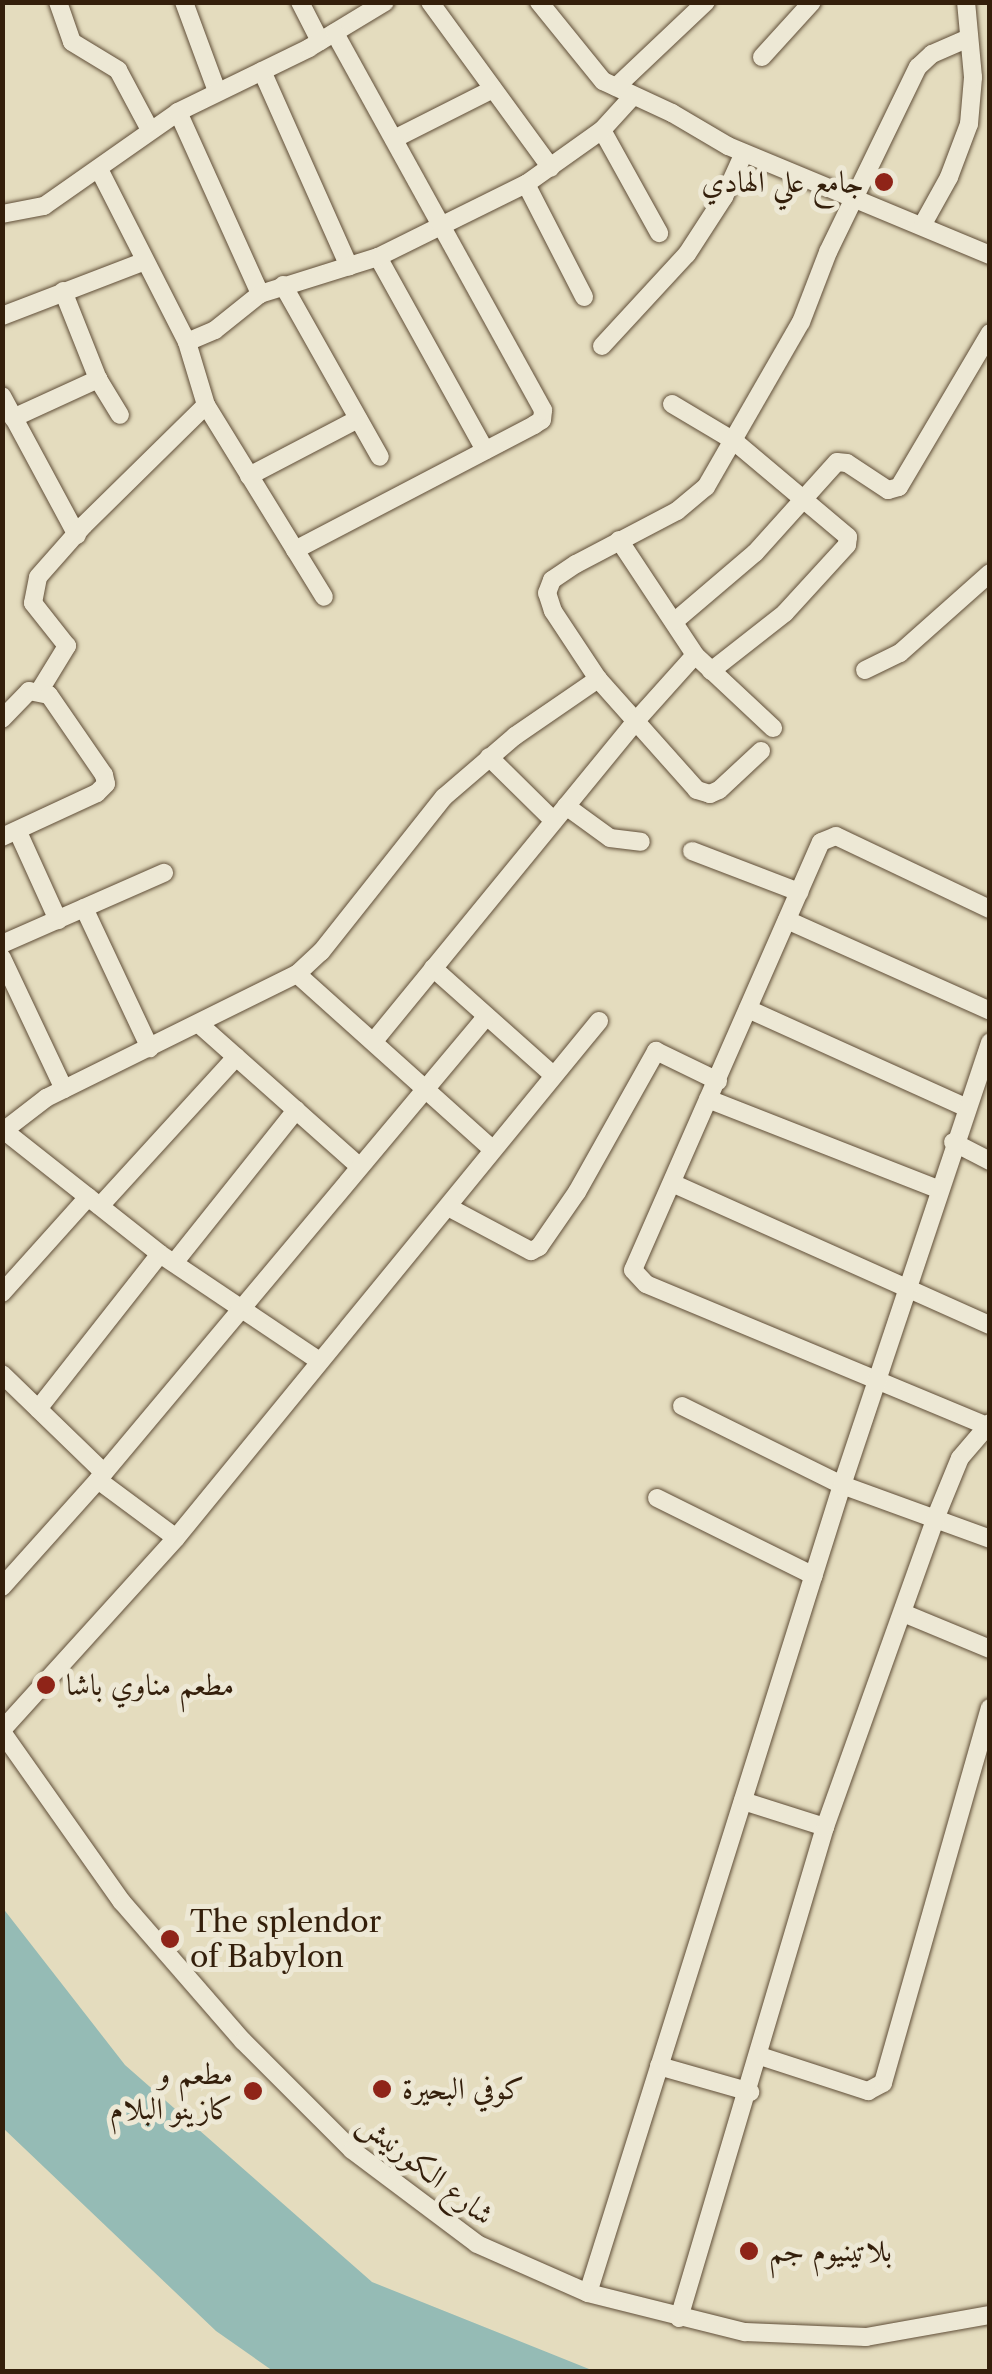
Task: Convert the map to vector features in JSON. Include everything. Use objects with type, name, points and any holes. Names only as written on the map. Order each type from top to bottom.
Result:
[{"type":"street","points":[[58,2],[72,42],[118,70],[150,130]]},
{"type":"street","points":[[184,2],[217,91]]},
{"type":"street","points":[[295,550],[542,420],[543,410],[394,139],[328,37],[300,2]]},
{"type":"street","points":[[2,214],[44,206],[178,112],[328,37],[385,2]]},
{"type":"street","points":[[430,2],[551,168]]},
{"type":"street","points":[[187,342],[215,330],[260,294],[378,257],[442,228],[551,168],[602,130],[624,91],[706,2]]},
{"type":"street","points":[[762,57],[812,2]]},
{"type":"street","points":[[922,224],[949,177],[969,124],[973,76],[966,2]]},
{"type":"street","points":[[546,5],[603,81],[744,153],[990,255]]},
{"type":"street","points":[[761,751],[710,794],[697,790],[598,679],[553,612],[546,593],[552,580],[687,504],[706,487],[801,322],[854,196],[918,67],[932,54],[969,38]]},
{"type":"street","points":[[262,71],[349,266]]},
{"type":"street","points":[[394,139],[493,89]]},
{"type":"street","points":[[178,112],[260,294]]},
{"type":"street","points":[[602,130],[659,233]]},
{"type":"street","points":[[602,346],[686,254],[724,197],[744,153]]},
{"type":"street","points":[[99,169],[187,342],[206,406],[324,597]]},
{"type":"street","points":[[526,184],[584,297]]},
{"type":"street","points":[[378,257],[484,450]]},
{"type":"street","points":[[2,316],[146,261]]},
{"type":"street","points":[[283,286],[380,457]]},
{"type":"street","points":[[62,292],[98,378],[120,415]]},
{"type":"street","points":[[675,621],[755,553],[837,462],[847,462],[888,490],[898,487],[990,333]]},
{"type":"street","points":[[13,418],[98,378]]},
{"type":"street","points":[[2,396],[77,535]]},
{"type":"street","points":[[672,404],[734,441],[848,536],[847,544],[786,612],[711,671]]},
{"type":"street","points":[[40,690],[67,646],[33,603],[33,593],[48,563],[206,406]]},
{"type":"street","points":[[250,476],[358,419]]},
{"type":"street","points":[[618,540],[696,655],[773,728]]},
{"type":"street","points":[[865,670],[900,653],[990,573]]},
{"type":"street","points":[[374,1041],[634,723],[696,655]]},
{"type":"street","points":[[319,1361],[167,1259],[3,1130],[27,1109],[64,1089],[297,974],[321,952],[444,797],[488,757],[598,679]]},
{"type":"street","points":[[2,719],[29,690],[40,690]]},
{"type":"street","points":[[40,690],[71,727],[104,775],[106,784],[98,794],[10,835],[58,920]]},
{"type":"street","points":[[488,757],[554,821]]},
{"type":"street","points":[[566,806],[610,838],[641,842]]},
{"type":"street","points":[[679,2318],[750,2092],[824,1827],[935,1519],[960,1458],[988,1424],[637,1278],[633,1270],[821,842],[836,836],[990,909]]},
{"type":"street","points":[[692,851],[800,892]]},
{"type":"street","points":[[2,944],[164,873]]},
{"type":"street","points":[[84,908],[150,1048]]},
{"type":"street","points":[[787,920],[990,1011]]},
{"type":"street","points":[[2,958],[64,1089]]},
{"type":"street","points":[[433,968],[554,1075]]},
{"type":"street","points":[[297,974],[492,1149]]},
{"type":"street","points":[[748,1008],[965,1108]]},
{"type":"street","points":[[2,1587],[101,1477],[486,1016]]},
{"type":"street","points":[[2,1731],[176,1538],[319,1361],[450,1208],[492,1149],[599,1021]]},
{"type":"street","points":[[198,1024],[358,1165]]},
{"type":"street","points":[[588,2294],[842,1484],[990,1042]]},
{"type":"street","points":[[450,1208],[531,1251],[539,1247],[596,1160],[651,1055],[662,1052],[718,1082]]},
{"type":"street","points":[[2,1292],[236,1057]]},
{"type":"street","points":[[708,1099],[938,1189]]},
{"type":"street","points":[[38,1409],[296,1110]]},
{"type":"street","points":[[954,1142],[990,1161]]},
{"type":"street","points":[[672,1182],[990,1325]]},
{"type":"street","points":[[2,1374],[101,1477],[176,1538]]},
{"type":"street","points":[[682,1406],[842,1484],[990,1539]]},
{"type":"street","points":[[657,1498],[814,1576]]},
{"type":"street","points":[[903,1612],[990,1649]]},
{"type":"street","points":[[760,2056],[868,2091],[883,2083],[990,1708]]},
{"type":"street","name":"شارع الكورنيش","points":[[2,1731],[122,1902],[243,2041],[324,2123],[412,2200],[477,2244],[520,2267],[588,2294],[745,2332],[826,2338],[905,2333],[990,2315]]},
{"type":"street","points":[[743,1800],[824,1827]]},
{"type":"street","points":[[659,2066],[750,2092]]},
{"type":"water","points":[[2,1907],[125,2065],[372,2282],[594,2371],[273,2371],[216,2331],[3,2128]]},
{"type":"place","name":"جامع علي الهادي","points":[[884,182]]},
{"type":"place","name":"مطعم مناوي باشا","points":[[46,1685]]},
{"type":"place","name":"The splendor of Babylon","points":[[170,1939]]},
{"type":"place","name":"كوفي البحيرة","points":[[382,2089]]},
{"type":"place","name":"مطعم و كازينو البلام","points":[[253,2091]]},
{"type":"place","name":"بلاتينيوم جم","points":[[749,2251]]}]
